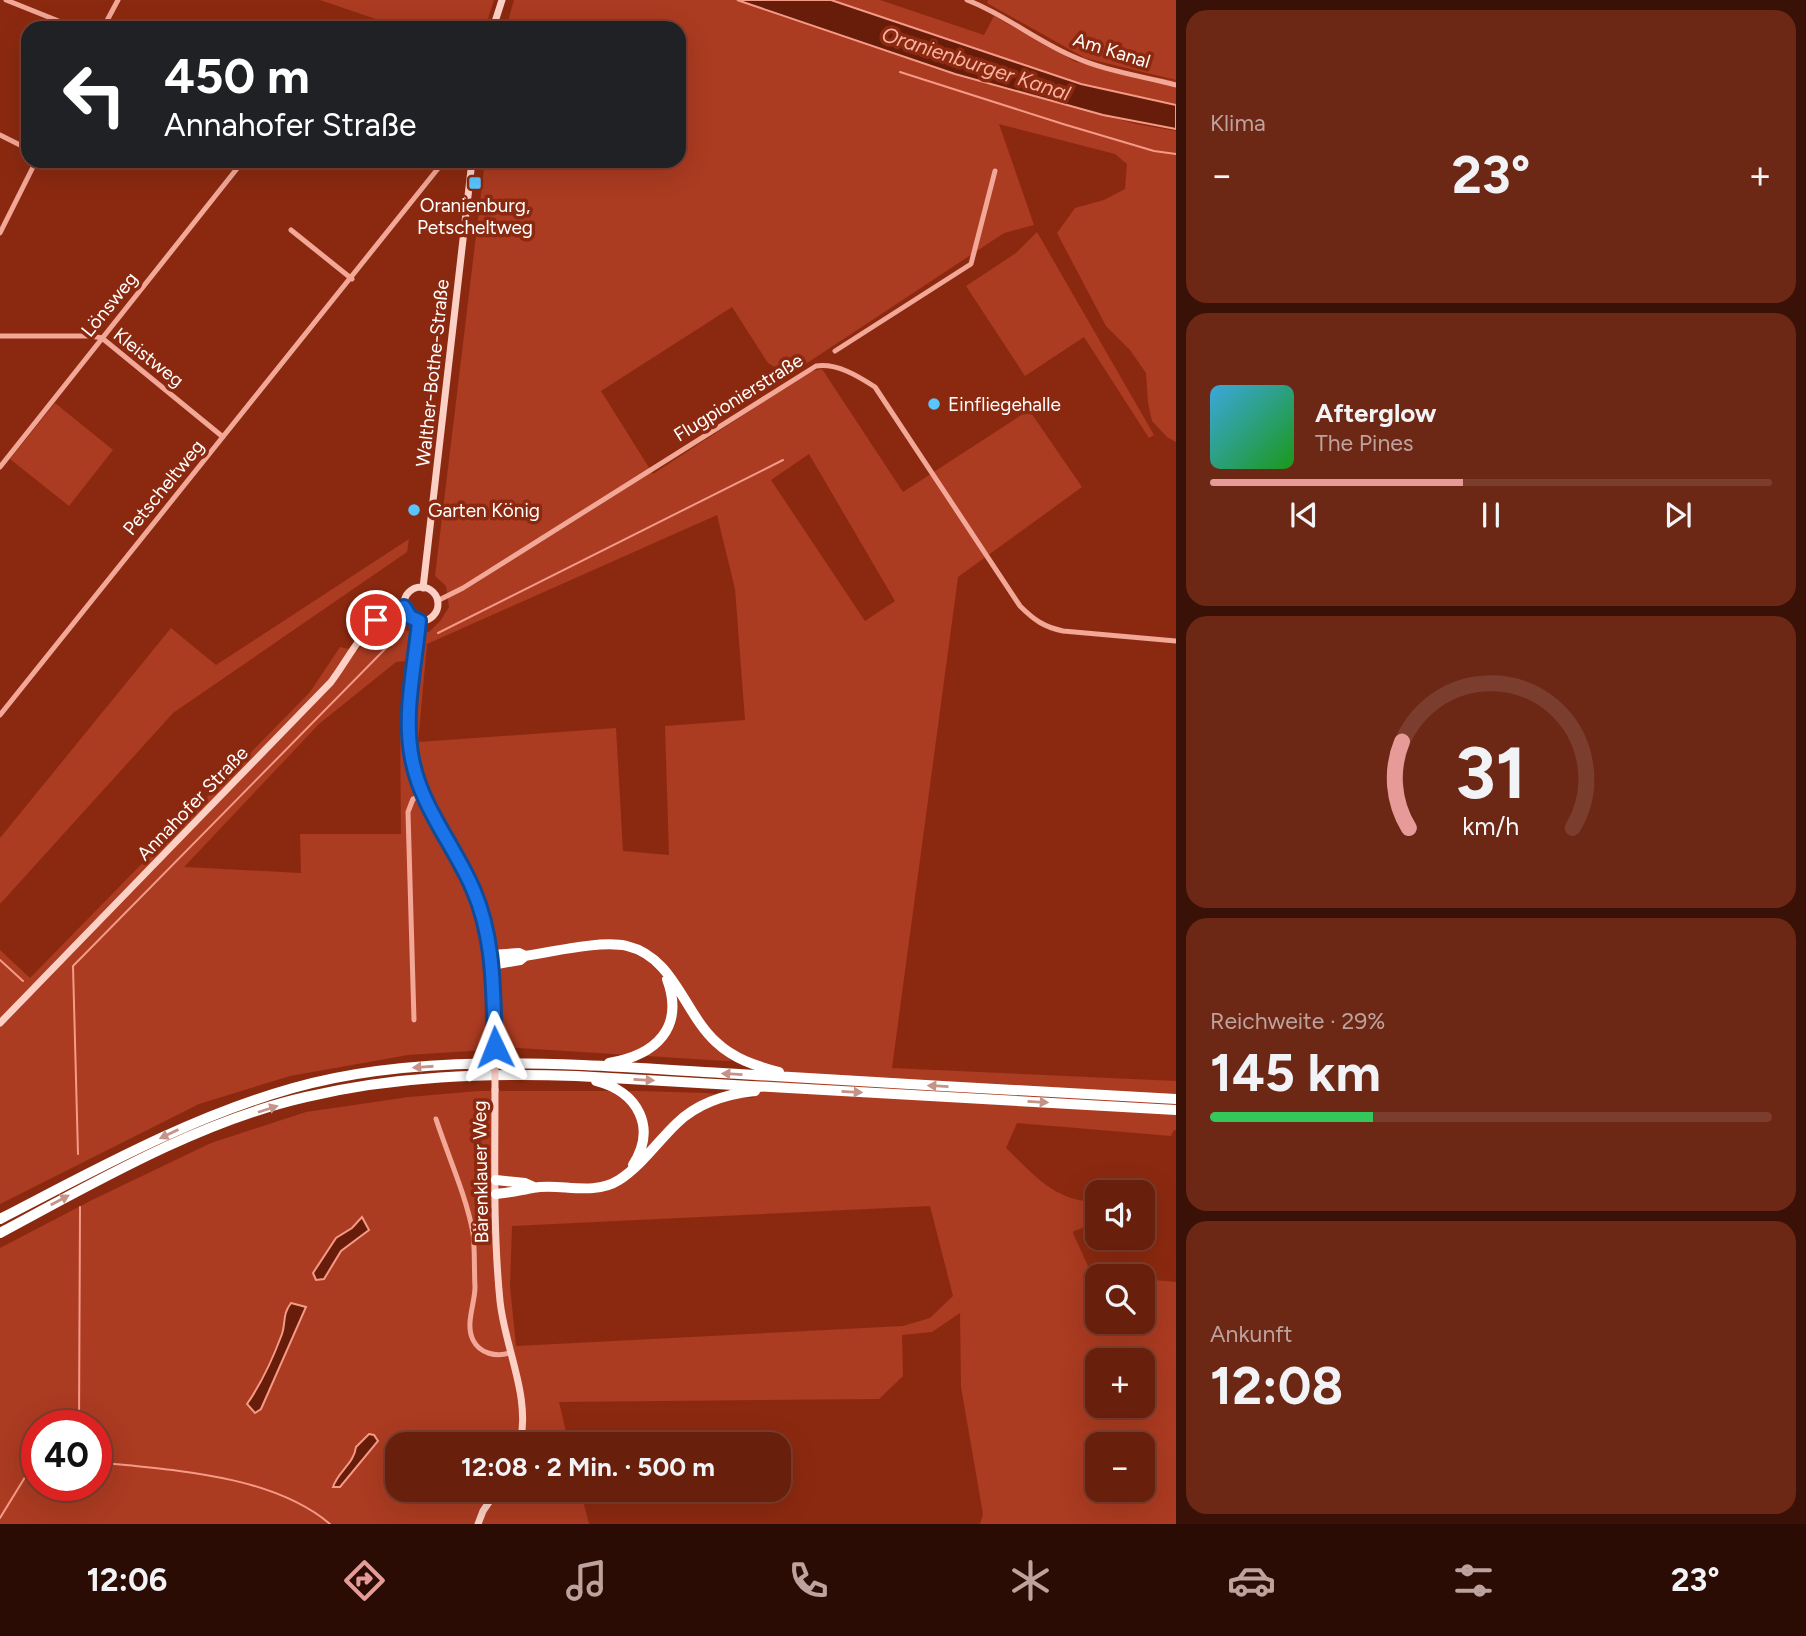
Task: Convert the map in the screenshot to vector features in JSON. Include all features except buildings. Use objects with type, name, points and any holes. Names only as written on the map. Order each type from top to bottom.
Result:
[{"type":"highway","points":[[491,960],[519,953],[525,956],[606,944],[624,945],[652,958],[673,981],[704,1030],[729,1053],[758,1066],[800,1077]]},
{"type":"highway","points":[[590,1066],[636,1057],[661,1039],[672,1013],[670,986],[665,972]]},
{"type":"highway","points":[[0,1219],[202,1118],[294,1087],[399,1069],[458,1065],[590,1066],[1176,1099]]},
{"type":"highway","points":[[0,1233],[78,1191],[208,1128],[302,1097],[399,1080],[482,1075],[576,1076],[1176,1110]]},
{"type":"highway","points":[[576,1076],[619,1089],[631,1099],[640,1114],[644,1128],[642,1146],[626,1175]]},
{"type":"highway","points":[[496,1180],[525,1183],[534,1187],[595,1188],[618,1181],[646,1157],[677,1123],[706,1103],[737,1093],[784,1088]]},
{"type":"highway","points":[[496,1194],[525,1191],[534,1187]]},
{"type":"street","points":[[6,0],[58,21]]},
{"type":"street","points":[[107,21],[118,0]]},
{"type":"street","points":[[495,21],[502,0]]},
{"type":"street","name":"Am Kanal","points":[[967,0],[1006,17],[1085,62],[1176,85]]},
{"type":"street","points":[[0,135],[21,146]]},
{"type":"street","points":[[0,233],[32,168]]},
{"type":"street","name":"Lönsweg","points":[[0,467],[237,168]]},
{"type":"street","name":"Petscheltweg","points":[[0,715],[2,707],[352,279],[439,168]]},
{"type":"street","name":"Walther-Bothe-Straße","points":[[423,588],[471,168]]},
{"type":"street","points":[[835,351],[971,264],[995,172]]},
{"type":"street","points":[[291,230],[352,279]]},
{"type":"street","name":"Kleistweg","points":[[0,336],[102,338],[223,437]]},
{"type":"street","name":"Flugpionierstraße","points":[[437,601],[463,588],[816,366],[824,365],[857,375],[875,387],[1020,606],[1031,617],[1045,627],[1063,631],[1176,642]]},
{"type":"street","points":[[423,588],[433,593],[437,601],[433,615],[425,620],[419,621],[410,617],[404,607],[408,593],[414,589],[423,588]]},
{"type":"street","name":"Annahofer Straße","points":[[0,1023],[331,682],[376,620],[404,607]]},
{"type":"street","name":"Bärenklauer Weg","points":[[419,621],[408,717],[412,759],[422,795],[475,892],[491,960],[495,1047],[496,1248],[500,1302],[523,1402],[523,1432]]},
{"type":"street","points":[[414,1020],[408,812],[413,799],[422,795]]},
{"type":"street","name":"Bärenklauer Weg","points":[[436,1119],[473,1234],[475,1296],[471,1336],[475,1344],[489,1354],[510,1353]]},
{"type":"street","points":[[478,1524],[489,1502]]},
{"type":"shaded area","points":[[320,0],[494,0],[487,21],[382,21]]},
{"type":"shaded area","points":[[514,0],[737,0],[955,74],[1136,124],[1176,131],[1176,442],[1167,437],[1152,421],[1146,373],[1130,350],[1106,326],[1057,233],[1075,208],[1104,200],[1125,189],[1127,164],[1115,154],[999,124],[1034,225],[1004,233],[795,371],[781,371],[768,363],[732,307],[601,391],[653,474],[809,372],[822,369],[903,492],[1029,410],[1082,487],[958,577],[892,1068],[1176,1081],[1176,1130],[1171,1136],[1017,1123],[1006,1148],[1046,1185],[1069,1197],[1085,1201],[1085,1227],[1073,1233],[1087,1264],[1085,1334],[1155,1334],[1155,1280],[1176,1282],[1176,1524],[980,1524],[983,1514],[961,1387],[960,1313],[932,1332],[902,1335],[903,1376],[879,1399],[559,1402],[566,1432],[385,1432],[385,1502],[583,1502],[589,1524],[0,1524],[0,1248],[211,1143],[306,1112],[409,1097],[478,1091],[639,1091],[706,1093],[753,1098],[755,1059],[726,1061],[518,1048],[408,1055],[290,1076],[199,1104],[0,1204],[0,950],[30,978],[310,692],[340,647],[357,651],[379,626],[398,620],[407,631],[429,632],[449,607],[446,586],[435,576],[484,168],[686,168],[686,21],[508,21]],"holes":[[[809,454],[895,601],[865,621],[771,480]],[[717,515],[735,589],[745,720],[665,726],[669,855],[623,851],[616,728],[418,742],[427,644]],[[405,661],[400,721],[401,834],[300,834],[301,873],[184,867],[319,724],[396,662]],[[930,1206],[953,1296],[930,1318],[903,1326],[516,1346],[510,1286],[512,1226]],[[362,1217],[369,1230],[313,1273],[336,1238],[352,1228]],[[305,1307],[261,1409],[255,1413],[247,1404],[255,1393],[283,1331],[284,1313]]]},
{"type":"shaded area","points":[[831,0],[880,0],[984,35],[994,16],[1076,62],[1176,81],[1176,105],[1081,84]]},
{"type":"shaded area","points":[[988,0],[1176,0],[1176,80],[1085,58],[987,3]]},
{"type":"shaded area","points":[[1037,232],[1154,435],[1149,438],[1084,337],[1025,376],[966,286],[1016,253]]},
{"type":"shaded area","points":[[55,403],[113,450],[69,506],[10,459]]},
{"type":"shaded area","points":[[409,539],[407,552],[173,713],[0,904],[0,838],[171,628],[216,665]]},
{"type":"water","name":"Oranienburger Kanal","points":[[737,0],[831,0],[1081,84],[1176,105],[1176,129],[1103,115],[955,74]]},
{"type":"water","points":[[362,1217],[369,1230],[341,1251],[324,1279],[316,1280],[313,1273],[336,1238],[352,1228]]},
{"type":"water","points":[[291,1303],[306,1307],[261,1409],[255,1413],[247,1404],[275,1352],[286,1311]]},
{"type":"water","points":[[369,1434],[374,1435],[378,1441],[340,1487],[333,1487],[355,1453],[356,1447]]},
{"type":"waterway","points":[[900,72],[1063,124],[1154,151],[1176,154]]},
{"type":"waterway","points":[[438,633],[783,460]]},
{"type":"waterway","points":[[78,1154],[73,966],[390,644]]},
{"type":"waterway","points":[[0,960],[23,981]]},
{"type":"waterway","points":[[79,1410],[80,1207]]},
{"type":"waterway","points":[[112,1464],[187,1472],[250,1485],[279,1494],[306,1507],[330,1524]]},
{"type":"waterway","points":[[0,1518],[21,1484]]},
{"type":"place","name":"Oranienburg, Petscheltweg","points":[[475,183]]},
{"type":"place","name":"Einfliegehalle","points":[[934,404]]},
{"type":"place","name":"Garten König","points":[[414,510]]},
{"type":"route","points":[[376,620],[404,607],[410,617],[419,621],[408,717],[412,759],[422,795],[475,892],[491,955],[495,1047]]}]
